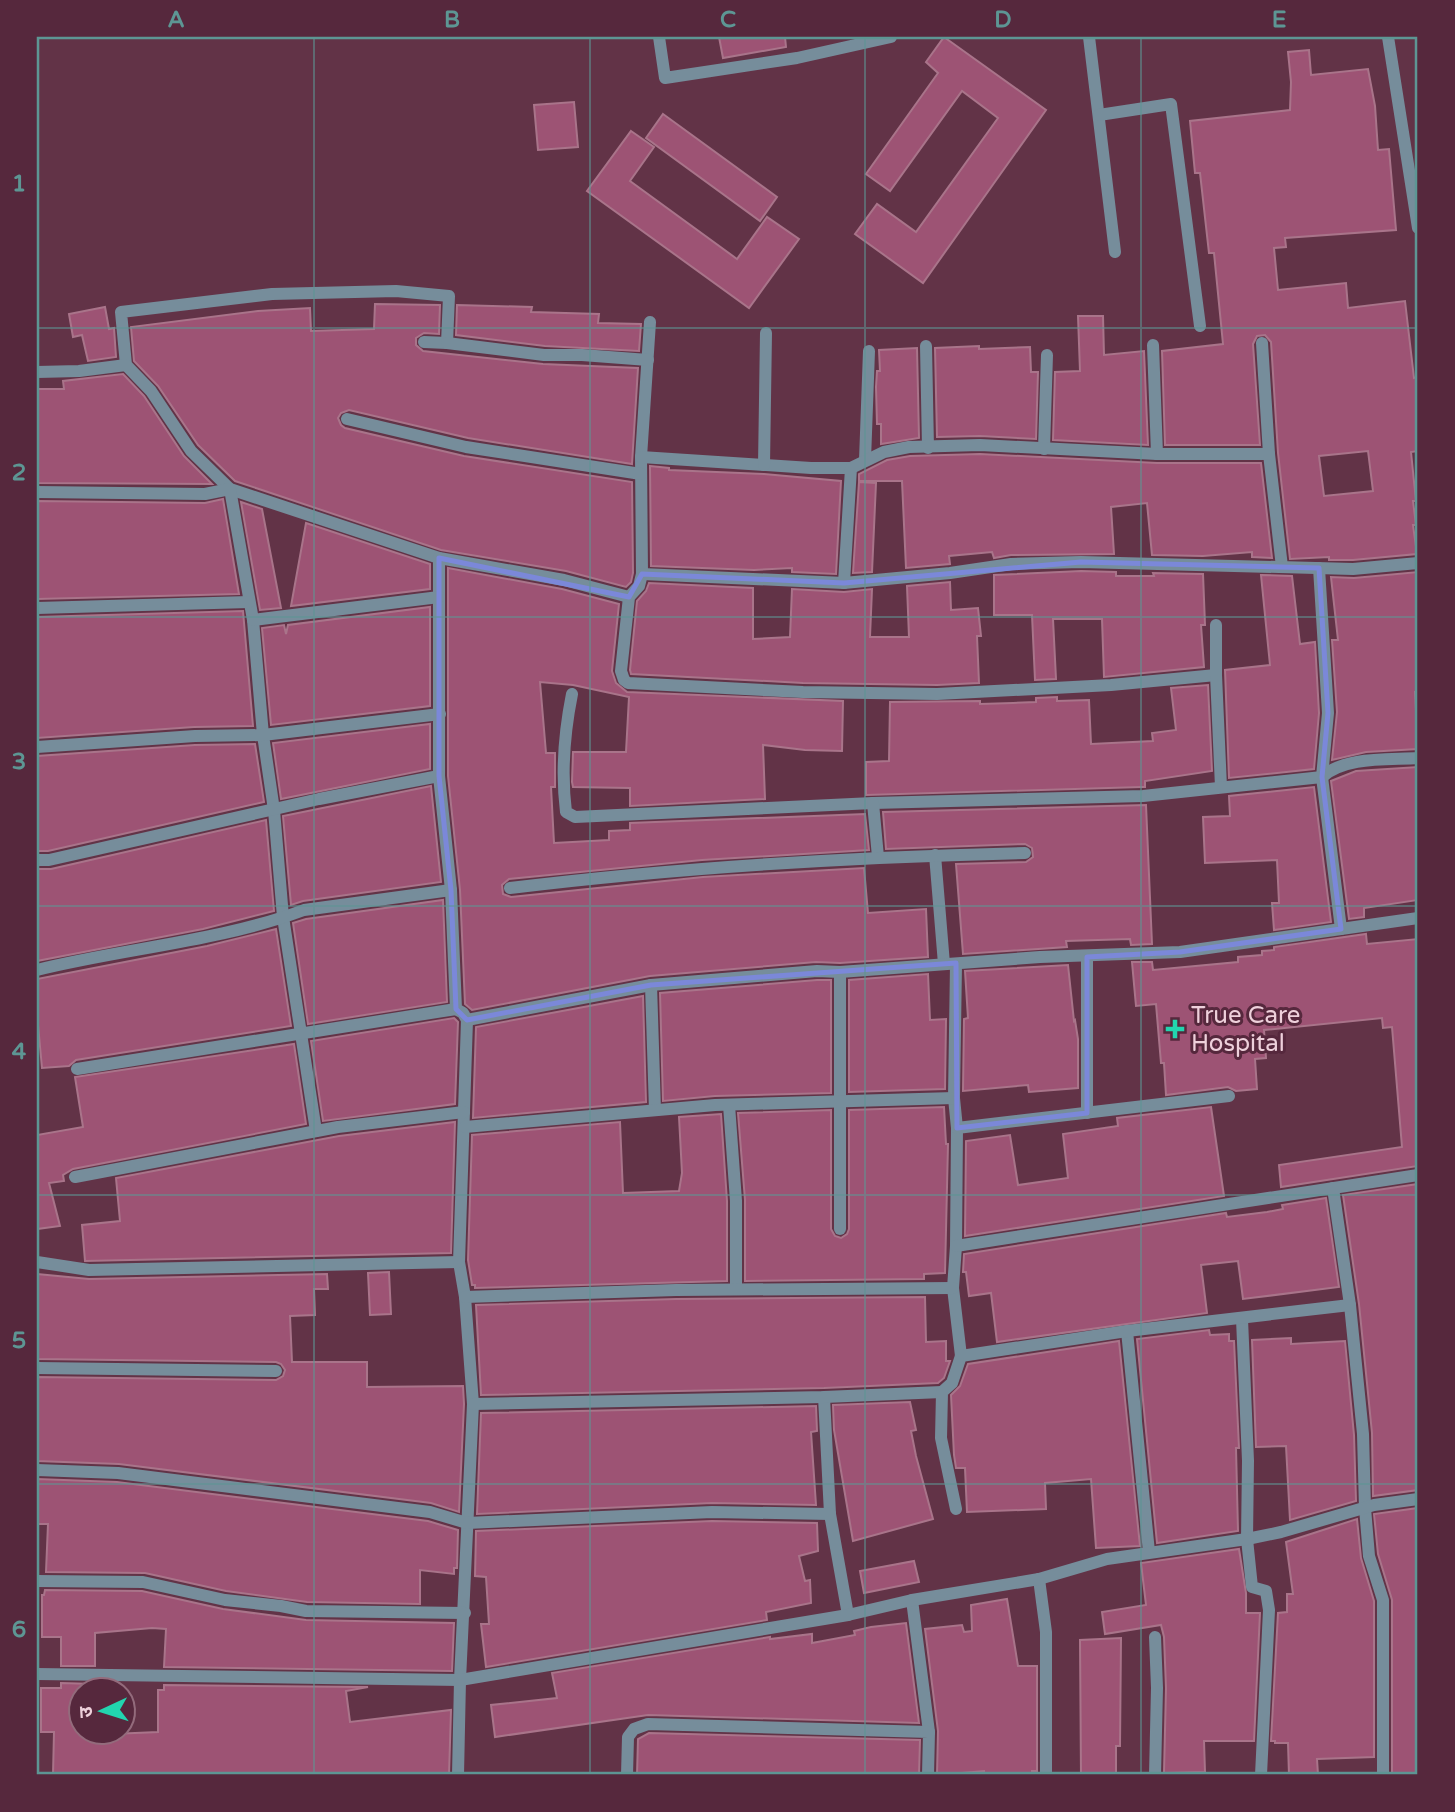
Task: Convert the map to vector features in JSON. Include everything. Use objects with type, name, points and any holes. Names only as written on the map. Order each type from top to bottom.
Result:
[{"type":"street","points":[[659,37],[665,78],[797,58],[891,37]]},
{"type":"street","points":[[1089,37],[1115,252]]},
{"type":"street","points":[[1388,37],[1418,228]]},
{"type":"street","points":[[1099,115],[1171,104],[1200,326]]},
{"type":"street","points":[[447,343],[449,296],[396,291],[272,294],[121,312],[126,365],[151,391],[191,451],[230,489],[439,558],[564,580],[629,597]]},
{"type":"street","points":[[650,322],[641,457],[642,574],[639,586],[629,597],[621,671],[624,680],[635,685],[937,694],[1098,686],[1216,675]]},
{"type":"street","points":[[764,465],[766,333]]},
{"type":"street","points":[[425,342],[537,354],[648,360]]},
{"type":"street","points":[[1262,343],[1269,454],[1282,567]]},
{"type":"street","points":[[1153,345],[1157,454]]},
{"type":"street","points":[[926,346],[928,448]]},
{"type":"street","points":[[865,460],[869,351]]},
{"type":"street","points":[[1045,449],[1047,355]]},
{"type":"street","points":[[37,372],[79,371],[126,365]]},
{"type":"street","points":[[347,419],[466,447],[641,474]]},
{"type":"street","points":[[641,457],[851,468],[884,452],[909,447],[981,445],[1157,454],[1269,454]]},
{"type":"street","points":[[844,583],[851,468]]},
{"type":"street","points":[[37,492],[205,494],[230,489]]},
{"type":"street","points":[[230,489],[253,620],[283,918],[316,1131]]},
{"type":"street","points":[[439,558],[439,776],[451,890],[456,1009]]},
{"type":"street","points":[[642,574],[844,583],[1011,564],[1081,562],[1353,569],[1418,563]]},
{"type":"street","points":[[1319,568],[1328,713],[1322,777],[1341,929]]},
{"type":"street","points":[[253,620],[439,597]]},
{"type":"street","points":[[37,608],[249,602]]},
{"type":"street","points":[[1216,625],[1221,787]]},
{"type":"street","points":[[572,694],[562,771],[566,812],[575,817],[873,803],[1143,796],[1322,777],[1332,768],[1362,762],[1418,758]]},
{"type":"street","points":[[37,747],[195,736],[263,735],[440,714]]},
{"type":"street","points":[[37,860],[50,860],[439,776]]},
{"type":"street","points":[[873,803],[878,857]]},
{"type":"street","points":[[510,888],[612,876],[878,857],[1025,853]]},
{"type":"street","points":[[473,1405],[942,1392],[952,1383],[961,1356],[953,1288],[957,1128],[950,964],[935,855]]},
{"type":"street","points":[[37,970],[219,934],[283,918],[304,909],[451,890]]},
{"type":"street","points":[[467,1020],[651,985],[1040,957],[1180,952],[1418,918]]},
{"type":"street","points":[[1087,957],[1087,1113]]},
{"type":"street","points":[[840,972],[840,1229]]},
{"type":"street","points":[[651,985],[655,1110]]},
{"type":"street","points":[[77,1069],[456,1009],[463,1013],[467,1020],[459,1262],[465,1297],[473,1405],[458,1775]]},
{"type":"street","points":[[957,1128],[1229,1096]]},
{"type":"street","points":[[465,1127],[729,1105],[954,1098]]},
{"type":"street","points":[[729,1105],[736,1200],[736,1289]]},
{"type":"street","points":[[75,1177],[316,1131],[464,1112]]},
{"type":"street","points":[[956,1246],[1418,1175]]},
{"type":"street","points":[[1334,1188],[1350,1304],[1363,1434],[1369,1556],[1383,1600],[1383,1775]]},
{"type":"street","points":[[37,1262],[89,1270],[459,1262]]},
{"type":"street","points":[[465,1297],[736,1289],[953,1288]]},
{"type":"street","points":[[961,1356],[1127,1331],[1350,1304]]},
{"type":"street","points":[[1242,1318],[1248,1461],[1247,1539],[1252,1587],[1266,1591],[1269,1610],[1261,1775]]},
{"type":"street","points":[[1127,1331],[1149,1552]]},
{"type":"street","points":[[37,1368],[276,1371]]},
{"type":"street","points":[[942,1392],[940,1438],[956,1509]]},
{"type":"street","points":[[824,1397],[830,1514],[848,1615]]},
{"type":"street","points":[[37,1470],[118,1473],[430,1512],[467,1523],[712,1512],[830,1514]]},
{"type":"street","points":[[37,1674],[460,1680],[848,1615],[912,1600],[1039,1579],[1107,1559],[1247,1539],[1374,1505],[1418,1499]]},
{"type":"street","points":[[1039,1579],[1046,1632],[1046,1775]]},
{"type":"street","points":[[37,1581],[143,1582],[225,1600],[306,1611],[465,1613]]},
{"type":"street","points":[[912,1600],[929,1732],[928,1775]]},
{"type":"street","points":[[1155,1637],[1155,1775]]},
{"type":"street","points":[[627,1775],[628,1737],[634,1729],[648,1724],[929,1732]]},
{"type":"highlighted area","points":[[439,558],[629,597],[642,574],[844,583],[1081,562],[1319,568],[1328,713],[1322,777],[1341,929],[1180,952],[1087,957],[1087,1113],[957,1128],[956,963],[651,985],[467,1020],[456,1009],[451,890],[439,776]]},
{"type":"building","points":[[719,37],[785,37],[786,47],[723,58]]},
{"type":"building","points":[[944,37],[1046,110],[923,283],[855,234],[877,204],[916,232],[998,118],[962,91],[890,191],[866,174],[938,73],[926,62]]},
{"type":"building","points":[[1309,50],[1311,75],[1368,69],[1375,106],[1378,150],[1389,149],[1396,230],[1285,238],[1286,247],[1274,248],[1278,290],[1346,283],[1348,308],[1405,301],[1414,378],[1417,377],[1418,389],[1418,451],[1411,452],[1416,501],[1413,501],[1416,525],[1413,525],[1417,554],[1353,560],[1329,560],[1329,557],[1290,559],[1278,453],[1271,342],[1265,335],[1257,336],[1253,344],[1260,445],[1165,445],[1162,351],[1223,344],[1214,253],[1209,253],[1200,173],[1195,173],[1190,121],[1290,110],[1288,52]],"holes":[[[1368,451],[1373,491],[1324,496],[1319,456]]]},
{"type":"building","points":[[574,102],[578,147],[538,150],[534,105]]},
{"type":"building","points":[[663,114],[777,197],[760,221],[646,138]]},
{"type":"building","points":[[631,131],[654,147],[630,181],[737,259],[767,217],[799,239],[749,308],[587,191]]},
{"type":"building","points":[[375,304],[440,305],[439,334],[424,333],[416,338],[416,345],[423,351],[543,364],[638,368],[632,464],[468,438],[349,410],[341,413],[338,418],[345,428],[464,456],[632,482],[633,573],[631,582],[626,587],[566,571],[441,550],[235,481],[198,445],[158,386],[134,361],[131,327],[258,311],[310,308],[311,331],[374,329]]},
{"type":"building","points":[[457,305],[532,307],[531,312],[599,314],[598,323],[641,324],[639,351],[545,346],[456,335]]},
{"type":"building","points":[[105,307],[109,329],[114,328],[116,357],[88,361],[82,335],[73,337],[69,314]]},
{"type":"building","points":[[1078,316],[1103,316],[1104,355],[1144,351],[1148,445],[1053,440],[1055,372],[1080,371]]},
{"type":"building","points":[[979,346],[979,349],[1030,347],[1031,372],[1038,372],[1036,439],[937,437],[935,348]]},
{"type":"building","points":[[917,348],[919,438],[881,444],[881,424],[877,424],[876,387],[877,371],[880,371],[879,350]]},
{"type":"building","points":[[123,374],[144,396],[184,456],[212,484],[37,483],[37,389],[64,389],[63,381]]},
{"type":"building","points":[[980,454],[1157,463],[1261,463],[1272,558],[1252,557],[1252,552],[1203,556],[1152,555],[1147,503],[1111,507],[1114,554],[1011,555],[994,558],[992,552],[949,556],[950,564],[906,568],[902,481],[859,481],[859,474],[887,460],[910,456]]},
{"type":"building","points":[[650,466],[669,470],[841,481],[836,574],[792,572],[792,568],[754,570],[651,566]]},
{"type":"building","points":[[859,482],[876,483],[872,572],[853,573]]},
{"type":"building","points":[[223,499],[239,594],[37,599],[37,501],[205,503]]},
{"type":"building","points":[[241,502],[262,509],[281,608],[260,610]]},
{"type":"building","points":[[306,523],[430,564],[430,589],[291,606]]},
{"type":"building","points":[[448,568],[562,589],[619,604],[612,671],[616,683],[627,692],[843,701],[842,751],[763,745],[765,799],[630,806],[630,788],[573,787],[572,782],[573,752],[626,752],[629,697],[573,685],[540,682],[546,753],[555,753],[555,787],[551,787],[554,843],[609,840],[609,831],[630,830],[630,823],[865,814],[869,850],[702,860],[509,879],[502,885],[503,894],[511,897],[703,877],[864,868],[868,913],[926,909],[928,957],[816,962],[650,976],[472,1010],[465,1004],[460,890],[448,776]]},
{"type":"building","points":[[1116,572],[1116,576],[1154,576],[1153,573],[1203,574],[1205,625],[1201,625],[1204,667],[1104,677],[1102,619],[1053,619],[1056,679],[1035,680],[1032,615],[994,615],[994,575]]},
{"type":"building","points":[[1418,572],[1418,692],[1415,692],[1418,749],[1366,752],[1332,760],[1337,712],[1332,640],[1338,640],[1331,577],[1354,578]]},
{"type":"building","points":[[1261,575],[1292,576],[1300,644],[1315,642],[1319,713],[1314,769],[1229,778],[1225,670],[1270,665]]},
{"type":"building","points":[[950,582],[951,610],[978,608],[981,636],[977,636],[979,683],[803,683],[631,674],[637,601],[649,583],[753,588],[753,639],[790,637],[792,589],[844,592],[872,589],[870,637],[909,637],[907,586]]},
{"type":"building","points":[[430,607],[430,706],[271,725],[262,628],[284,625],[286,634],[288,625]]},
{"type":"building","points":[[243,611],[253,726],[194,727],[37,738],[37,617]]},
{"type":"building","points":[[1208,685],[1212,771],[1145,781],[1145,787],[866,795],[866,762],[889,761],[890,702],[980,701],[980,704],[1036,702],[1036,698],[1057,697],[1057,701],[1089,700],[1091,744],[1153,741],[1152,733],[1176,730],[1171,688]]},
{"type":"building","points":[[430,724],[430,769],[281,799],[273,743]]},
{"type":"building","points":[[255,744],[264,802],[48,851],[37,851],[37,756],[195,745]]},
{"type":"building","points":[[1418,767],[1418,900],[1364,908],[1364,917],[1349,919],[1331,781],[1356,771]]},
{"type":"building","points":[[431,786],[441,882],[303,901],[291,905],[283,816]]},
{"type":"building","points":[[1314,787],[1331,922],[1274,930],[1272,903],[1279,903],[1277,860],[1205,863],[1203,817],[1230,816],[1229,796]]},
{"type":"building","points":[[1146,805],[1152,944],[1131,945],[1130,939],[1066,941],[1067,947],[963,954],[956,864],[1026,862],[1033,857],[1032,848],[1025,844],[886,849],[883,812]]},
{"type":"building","points":[[266,820],[274,911],[203,929],[37,961],[37,869],[51,869]]},
{"type":"building","points":[[443,900],[447,1002],[308,1024],[293,923]]},
{"type":"building","points":[[276,929],[291,1026],[76,1060],[69,1066],[42,1068],[37,979],[207,946]]},
{"type":"building","points":[[1366,934],[1367,944],[1418,939],[1418,1166],[1281,1187],[1279,1165],[1402,1147],[1392,1027],[1383,1028],[1382,1018],[1264,1030],[1266,1058],[1255,1059],[1257,1089],[1236,1091],[1228,1087],[1166,1095],[1156,1004],[1136,1006],[1132,962],[1152,962],[1153,970],[1238,962],[1238,957],[1262,955],[1262,951],[1274,950],[1274,947]]},
{"type":"building","points":[[1068,965],[1078,1039],[1078,1088],[1029,1092],[1028,1085],[963,1091],[964,1019],[968,1018],[965,971]]},
{"type":"building","points":[[928,974],[930,1020],[946,1019],[945,1089],[849,1092],[849,980]]},
{"type":"building","points":[[831,980],[831,1093],[715,1096],[663,1101],[660,993]]},
{"type":"building","points":[[643,996],[646,1102],[473,1118],[476,1027]]},
{"type":"building","points":[[454,1018],[458,1022],[455,1104],[323,1121],[311,1041]]},
{"type":"building","points":[[294,1044],[306,1124],[73,1169],[63,1175],[64,1181],[49,1183],[60,1226],[37,1229],[37,1135],[83,1127],[75,1077]]},
{"type":"building","points":[[944,1107],[948,1144],[945,1273],[924,1274],[924,1279],[745,1281],[745,1200],[738,1113],[831,1110],[831,1229],[835,1236],[841,1238],[849,1229],[849,1110]]},
{"type":"building","points":[[1211,1107],[1224,1196],[965,1236],[966,1141],[1010,1135],[1018,1185],[1068,1178],[1063,1134],[1118,1126],[1117,1118]]},
{"type":"building","points":[[721,1114],[727,1201],[727,1281],[475,1288],[475,1285],[472,1285],[468,1260],[472,1135],[620,1122],[623,1193],[679,1191],[682,1173],[679,1117]]},
{"type":"building","points":[[455,1122],[451,1253],[85,1261],[82,1225],[120,1221],[116,1178],[339,1136]]},
{"type":"building","points":[[1418,1184],[1418,1490],[1373,1496],[1372,1433],[1359,1304],[1343,1195]]},
{"type":"building","points":[[1326,1198],[1339,1287],[1243,1299],[1238,1261],[1201,1265],[1207,1313],[997,1342],[991,1293],[969,1296],[966,1272],[963,1272],[964,1254],[1226,1213],[1227,1217],[1267,1212],[1283,1209],[1282,1205]]},
{"type":"building","points":[[389,1272],[391,1314],[370,1315],[368,1273]]},
{"type":"building","points":[[37,1274],[89,1279],[327,1274],[328,1289],[314,1289],[315,1315],[290,1316],[292,1362],[367,1362],[367,1387],[463,1386],[459,1512],[431,1503],[119,1464],[37,1461],[37,1377],[276,1380],[283,1376],[285,1370],[276,1362],[37,1359]]},
{"type":"building","points":[[925,1297],[926,1342],[946,1341],[946,1361],[950,1361],[944,1378],[938,1383],[481,1395],[476,1305],[676,1299]]},
{"type":"building","points":[[1209,1330],[1210,1335],[1229,1334],[1229,1341],[1234,1341],[1239,1448],[1236,1448],[1238,1531],[1157,1543],[1137,1339]]},
{"type":"building","points":[[1291,1338],[1291,1344],[1345,1341],[1354,1435],[1356,1501],[1290,1520],[1286,1446],[1256,1447],[1252,1340]]},
{"type":"building","points":[[1119,1341],[1140,1546],[1096,1548],[1091,1479],[1045,1483],[1046,1509],[967,1512],[965,1468],[956,1468],[954,1455],[951,1395],[960,1386],[968,1364]]},
{"type":"building","points":[[910,1402],[916,1430],[911,1431],[933,1519],[853,1541],[834,1430],[833,1405]]},
{"type":"building","points":[[816,1406],[817,1431],[811,1432],[816,1505],[712,1503],[477,1514],[481,1413]]},
{"type":"building","points":[[37,1479],[117,1482],[428,1521],[458,1530],[457,1568],[454,1568],[454,1574],[420,1570],[420,1604],[307,1602],[226,1591],[145,1573],[46,1572],[48,1524],[37,1524]]},
{"type":"building","points":[[1418,1508],[1418,1775],[1392,1775],[1392,1600],[1378,1554],[1374,1514]]},
{"type":"building","points":[[1357,1519],[1361,1558],[1374,1601],[1374,1757],[1317,1759],[1318,1775],[1289,1775],[1288,1743],[1271,1741],[1278,1613],[1287,1612],[1287,1594],[1293,1594],[1286,1542]]},
{"type":"building","points":[[712,1521],[817,1523],[818,1551],[799,1556],[805,1581],[810,1580],[811,1603],[766,1612],[767,1620],[486,1667],[481,1624],[489,1624],[486,1577],[475,1576],[476,1531]]},
{"type":"building","points":[[1239,1549],[1246,1593],[1246,1613],[1260,1613],[1254,1741],[1204,1741],[1205,1772],[1164,1773],[1166,1688],[1161,1625],[1105,1634],[1102,1612],[1146,1605],[1141,1563]]},
{"type":"building","points":[[914,1561],[919,1582],[864,1593],[860,1571]]},
{"type":"building","points":[[45,1590],[142,1591],[223,1609],[306,1620],[454,1623],[452,1671],[164,1667],[166,1629],[152,1628],[95,1633],[95,1666],[61,1666],[61,1637],[42,1637],[42,1595]]},
{"type":"building","points":[[1007,1599],[1018,1666],[1037,1666],[1037,1771],[1032,1771],[1032,1775],[984,1775],[984,1771],[937,1775],[938,1731],[925,1629],[962,1625],[964,1632],[972,1631],[971,1605]]},
{"type":"building","points":[[906,1623],[919,1723],[648,1715],[495,1737],[491,1705],[557,1698],[552,1673],[770,1637],[812,1634],[812,1643],[855,1635],[854,1631],[871,1627]]},
{"type":"building","points":[[1121,1638],[1120,1746],[1116,1746],[1116,1775],[1081,1775],[1080,1640]]},
{"type":"building","points":[[61,1683],[66,1683],[66,1745],[136,1745],[136,1733],[158,1732],[158,1690],[164,1690],[164,1685],[368,1687],[346,1691],[350,1722],[451,1710],[449,1775],[53,1775],[54,1732],[41,1732],[41,1688],[61,1688]]},
{"type":"building","points":[[649,1733],[920,1740],[919,1775],[637,1775],[638,1739]]},
{"type":"place","name":"True Care Hospital","points":[[1175,1029]]}]
